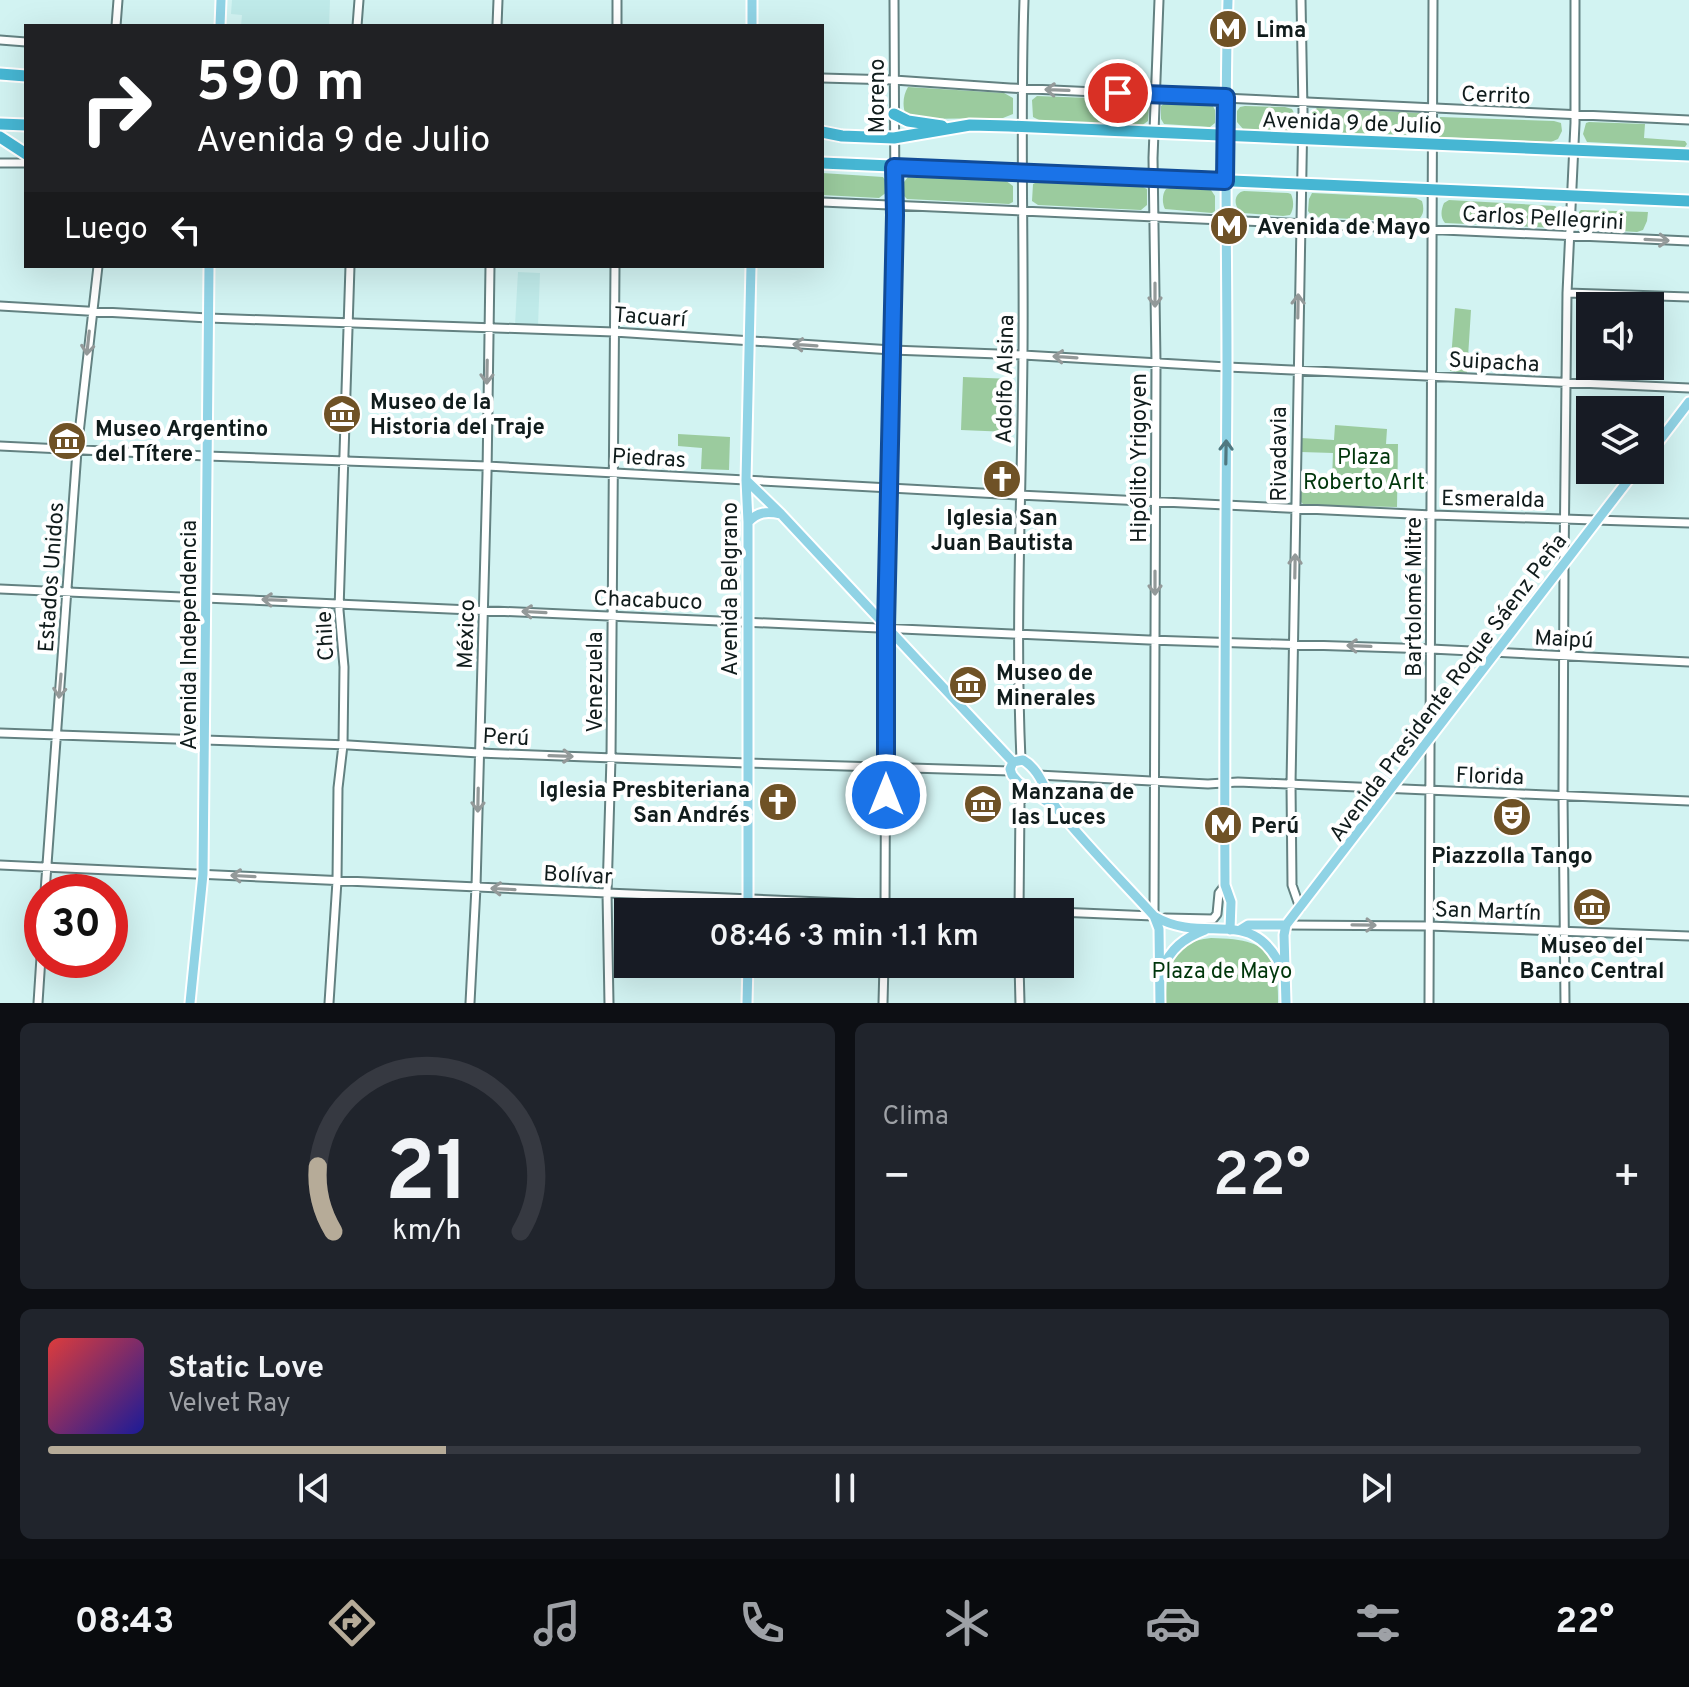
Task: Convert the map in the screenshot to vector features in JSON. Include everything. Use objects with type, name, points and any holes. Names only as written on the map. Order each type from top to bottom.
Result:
[{"type":"highway","points":[[0,74],[24,76]]},
{"type":"highway","points":[[894,114],[908,121],[955,127]]},
{"type":"highway","points":[[0,124],[24,125]]},
{"type":"highway","name":"Avenida 9 de Julio","points":[[824,132],[894,138],[980,125],[1689,155]]},
{"type":"highway","points":[[0,137],[24,153]]},
{"type":"highway","points":[[824,163],[1689,201]]},
{"type":"main road","points":[[220,24],[221,0]]},
{"type":"main road","points":[[752,0],[752,24]]},
{"type":"main road","points":[[1228,0],[1225,136],[1225,885],[1235,930],[1266,942],[1286,978]]},
{"type":"main road","name":"Avenida Independencia","points":[[190,1003],[203,874],[209,268]]},
{"type":"main road","name":"Avenida Belgrano","points":[[749,898],[746,480],[751,268]]},
{"type":"main road","points":[[1664,435],[1689,402]]},
{"type":"main road","points":[[746,480],[1014,764],[1014,778],[1055,807],[1154,916],[1159,929],[1160,1003]]},
{"type":"main road","name":"Avenida Presidente Roque Sáenz Peña","points":[[1286,925],[1625,484]]},
{"type":"main road","points":[[748,522],[760,513],[781,514]]},
{"type":"main road","points":[[1014,764],[1028,763],[1055,807]]},
{"type":"main road","points":[[1026,787],[1035,785],[1038,775]]},
{"type":"main road","name":"Bolívar","points":[[1154,916],[1171,925],[1209,929],[1286,925]]},
{"type":"main road","points":[[1286,925],[1286,1003]]},
{"type":"main road","points":[[1160,977],[1176,946],[1209,929]]},
{"type":"main road","points":[[747,1003],[748,978]]},
{"type":"street","points":[[116,24],[118,0]]},
{"type":"street","points":[[357,24],[359,0]]},
{"type":"street","points":[[497,24],[498,0]]},
{"type":"street","points":[[617,0],[617,24]]},
{"type":"street","name":"Moreno","points":[[885,898],[894,0]]},
{"type":"street","name":"Adolfo Alsina","points":[[1014,764],[1023,355],[1024,0]]},
{"type":"street","name":"Hipólito Yrigoyen","points":[[1154,916],[1154,133],[1159,0]]},
{"type":"street","name":"Rivadavia","points":[[1300,908],[1292,885],[1291,784],[1302,140],[1301,0]]},
{"type":"street","name":"Bartolomé Mitre","points":[[1429,1003],[1433,0]]},
{"type":"street","points":[[1565,1003],[1564,564],[1575,0]]},
{"type":"street","points":[[0,40],[24,42]]},
{"type":"street","points":[[824,78],[1302,103]]},
{"type":"street","name":"Cerrito","points":[[1302,103],[1689,120]]},
{"type":"street","points":[[0,163],[24,163]]},
{"type":"street","name":"Carlos Pellegrini","points":[[824,202],[1689,241]]},
{"type":"street","name":"Estados Unidos","points":[[46,874],[77,451],[98,268]]},
{"type":"street","name":"Chile","points":[[329,1003],[337,881],[338,788],[343,745],[344,667],[339,603],[350,268]]},
{"type":"street","name":"México","points":[[470,1003],[476,887],[490,268]]},
{"type":"street","name":"Venezuela","points":[[609,1003],[607,893],[615,268]]},
{"type":"street","points":[[1567,293],[1689,297]]},
{"type":"street","name":"Tacuarí","points":[[0,306],[208,318],[614,332],[892,350],[1297,370]]},
{"type":"street","name":"Suipacha","points":[[1297,370],[1689,388]]},
{"type":"street","name":"Piedras","points":[[0,446],[487,466],[1296,508]]},
{"type":"street","name":"Esmeralda","points":[[1296,508],[1689,523]]},
{"type":"street","name":"Chacabuco","points":[[0,589],[1294,644]]},
{"type":"street","name":"Maipú","points":[[1294,644],[1689,662]]},
{"type":"street","name":"Perú","points":[[0,733],[886,768],[1014,764]]},
{"type":"street","points":[[1038,775],[1155,782],[1291,784]]},
{"type":"street","name":"Florida","points":[[1291,784],[1689,801]]},
{"type":"street","points":[[1019,898],[1020,803],[1026,787]]},
{"type":"street","name":"Bolívar","points":[[0,865],[725,898]]},
{"type":"street","name":"Bolívar","points":[[1074,912],[1213,919],[1217,914],[1219,893],[1225,885]]},
{"type":"street","name":"San Martín","points":[[1286,925],[1429,926],[1689,936]]},
{"type":"street","points":[[38,1003],[40,978]]},
{"type":"street","points":[[883,1003],[884,978]]},
{"type":"street","points":[[1019,978],[1020,1003]]},
{"type":"shaded area","points":[[232,0],[330,0],[329,24],[241,24],[242,15],[231,14]]},
{"type":"shaded area","points":[[518,272],[540,273],[538,326],[515,325]]},
{"type":"green space","points":[[908,87],[1004,93],[1013,98],[1013,114],[1003,118],[919,119],[906,115],[904,97]]},
{"type":"green space","points":[[1037,96],[1143,100],[1149,105],[1148,121],[1141,126],[1131,126],[1039,120],[1033,117],[1032,100]]},
{"type":"green space","points":[[1167,101],[1212,104],[1215,123],[1210,127],[1164,124],[1161,106]]},
{"type":"green space","points":[[1245,106],[1292,109],[1294,127],[1290,131],[1243,129],[1237,122],[1237,111]]},
{"type":"green space","points":[[1317,108],[1420,113],[1422,130],[1411,135],[1311,132],[1311,113]]},
{"type":"green space","points":[[1440,117],[1554,121],[1561,123],[1562,131],[1558,139],[1551,142],[1439,137]]},
{"type":"green space","points":[[1589,122],[1645,124],[1644,138],[1685,141],[1687,144],[1685,147],[1587,142],[1583,134]]},
{"type":"green space","points":[[824,173],[883,177],[887,192],[879,198],[824,195]]},
{"type":"green space","points":[[908,177],[1005,180],[1013,186],[1013,202],[907,199],[903,195],[904,182]]},
{"type":"green space","points":[[1039,181],[1139,185],[1147,189],[1147,205],[1141,210],[1038,205],[1032,201],[1033,184]]},
{"type":"green space","points":[[1170,188],[1211,190],[1215,196],[1215,211],[1165,209],[1164,193]]},
{"type":"green space","points":[[1240,192],[1291,194],[1291,213],[1283,216],[1243,213],[1237,208],[1236,201]]},
{"type":"green space","points":[[1312,193],[1416,198],[1422,201],[1423,211],[1421,217],[1413,222],[1313,217],[1308,211]]},
{"type":"green space","points":[[1449,200],[1555,206],[1561,221],[1559,227],[1554,228],[1445,223],[1442,211],[1444,203]]},
{"type":"green space","points":[[1581,210],[1648,212],[1643,230],[1637,232],[1583,229],[1579,224]]},
{"type":"green space","points":[[1455,308],[1471,310],[1467,373],[1450,371]]},
{"type":"green space","points":[[963,377],[1012,379],[1009,432],[961,430]]},
{"type":"green space","name":"Plaza Roberto Arlt","points":[[1335,425],[1387,429],[1386,444],[1398,444],[1397,507],[1304,505],[1300,501],[1301,480],[1332,481],[1333,453],[1301,452],[1301,438],[1334,440]]},
{"type":"green space","points":[[678,434],[730,437],[729,470],[701,469],[702,448],[678,446]]},
{"type":"green space","name":"Plaza de Mayo","points":[[1211,938],[1243,941],[1264,950],[1275,970],[1278,1003],[1166,1003],[1167,979],[1173,959],[1187,945]]},
{"type":"place","name":"Lima","points":[[1228,29]]},
{"type":"place","name":"Avenida de Mayo","points":[[1229,226]]},
{"type":"place","name":"Museo de la Historia del Traje","points":[[342,414]]},
{"type":"place","name":"Museo Argentino del Títere","points":[[67,441]]},
{"type":"place","name":"Iglesia San Juan Bautista","points":[[1002,479]]},
{"type":"place","name":"Museo de Minerales","points":[[968,685]]},
{"type":"place","name":"Iglesia Presbiteriana San Andrés","points":[[778,802]]},
{"type":"place","name":"Manzana de las Luces","points":[[983,804]]},
{"type":"place","name":"Piazzolla Tango","points":[[1512,817]]},
{"type":"place","name":"Perú","points":[[1223,825]]},
{"type":"place","name":"Museo del Banco Central","points":[[1592,907]]},
{"type":"route","points":[[886,795],[894,167],[1225,181],[1226,97],[1118,93]]}]
